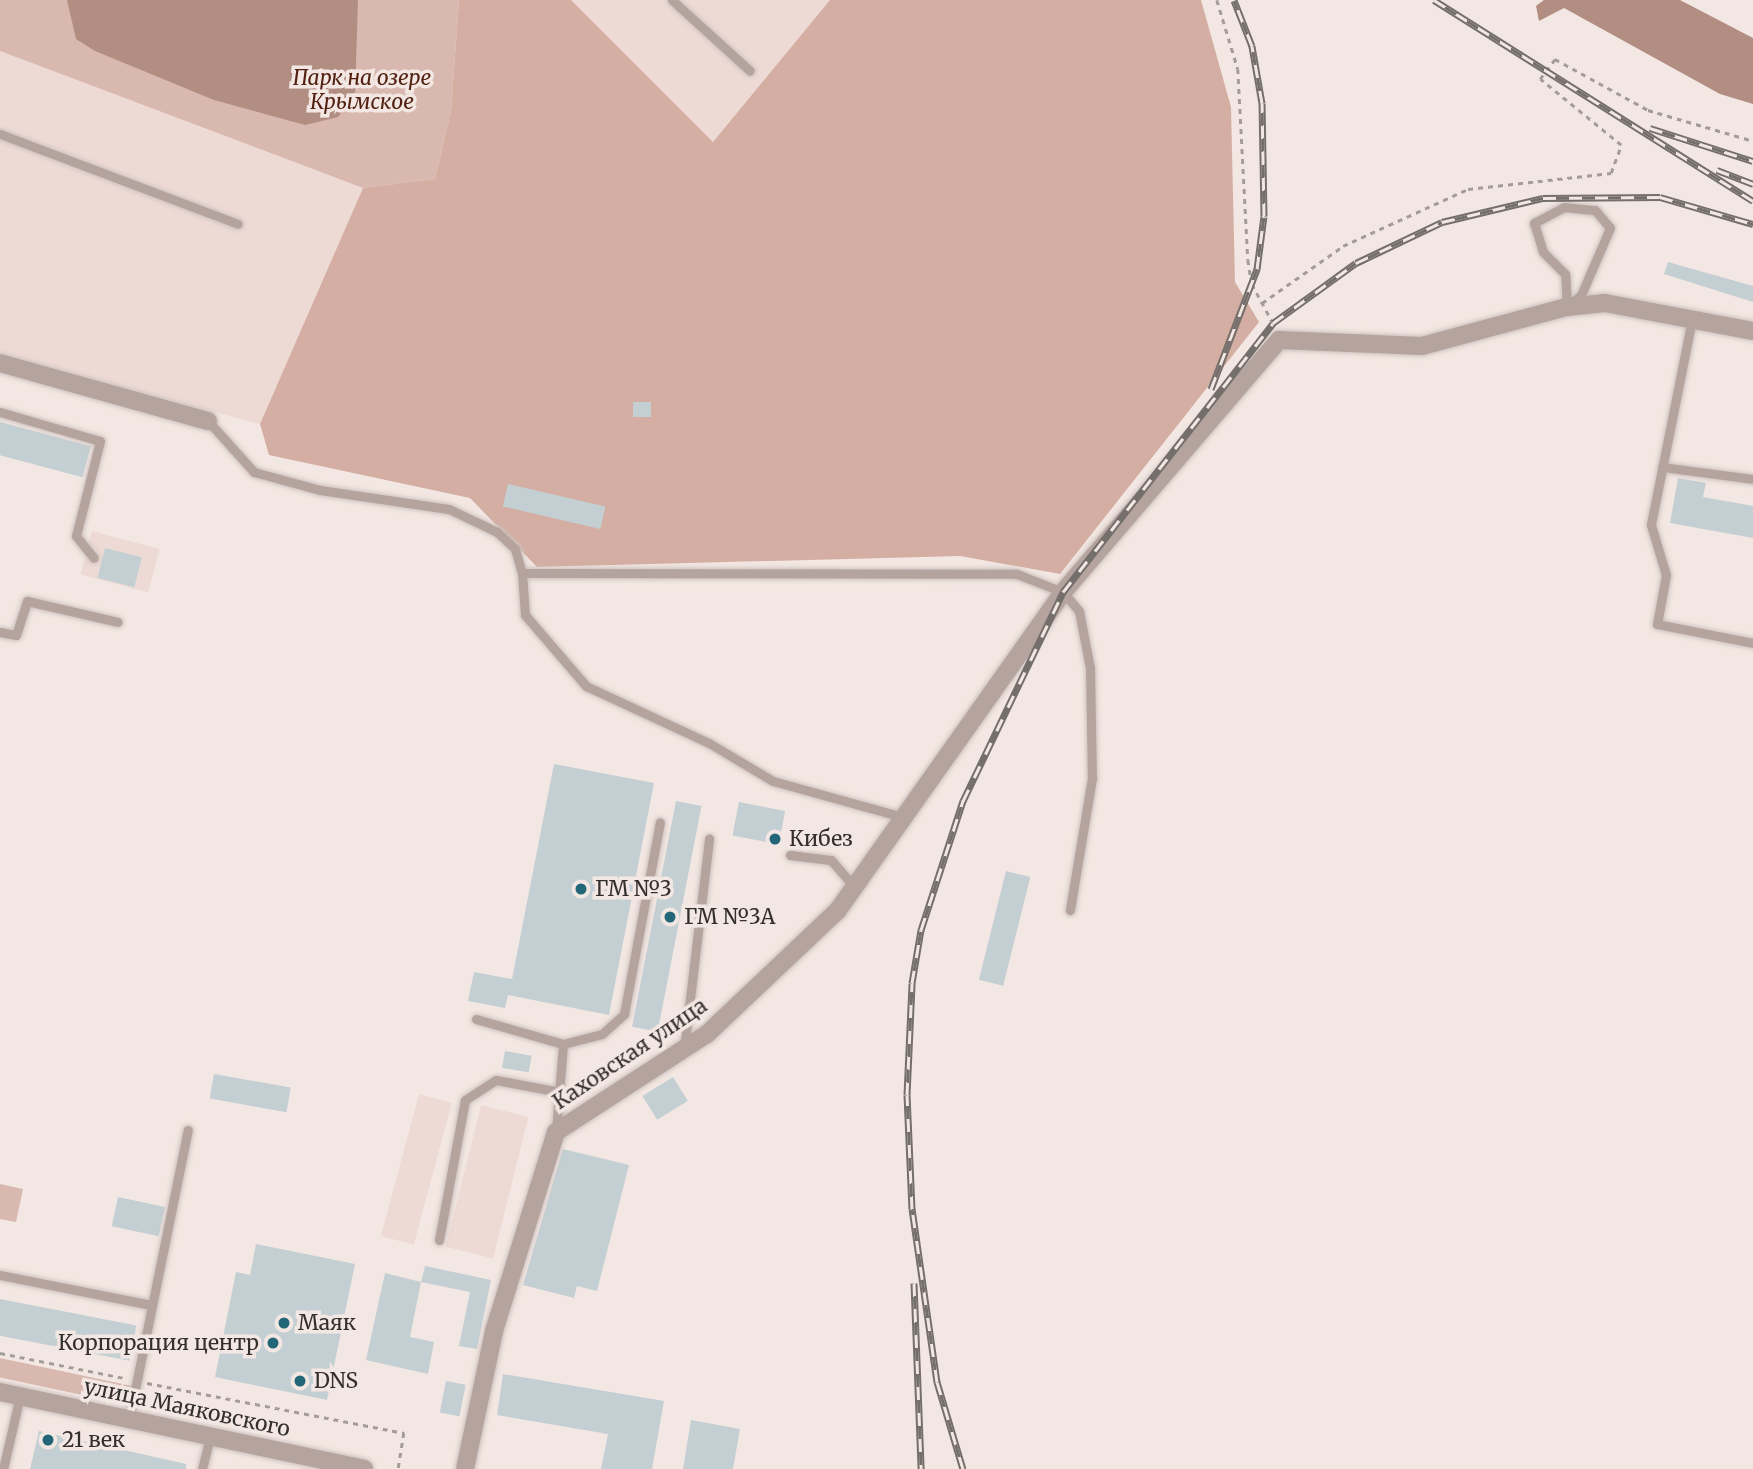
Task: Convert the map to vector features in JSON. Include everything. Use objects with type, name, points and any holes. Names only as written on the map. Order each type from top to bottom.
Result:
[{"type":"street","points":[[1279,340],[1422,346],[1567,307],[1605,303],[1753,331]]},
{"type":"street","name":"Каховская улица","points":[[466,1469],[494,1331],[556,1132],[684,1051],[766,984],[855,888],[909,819],[1063,592],[1279,340]]},
{"type":"street","points":[[0,363],[208,421]]},
{"type":"street","name":"улица Маяковского","points":[[0,1392],[210,1437],[302,1463],[365,1469]]},
{"type":"lane","points":[[672,0],[750,71]]},
{"type":"lane","points":[[0,134],[238,224]]},
{"type":"lane","points":[[1564,207],[1595,210],[1610,228],[1609,240],[1581,295],[1567,307],[1565,274],[1543,252],[1534,223],[1564,207]]},
{"type":"lane","points":[[1692,320],[1651,525],[1666,575],[1657,624],[1753,643]]},
{"type":"lane","points":[[0,412],[100,441],[76,536],[94,558]]},
{"type":"lane","points":[[208,421],[254,472],[320,490],[449,509],[497,532],[515,549],[522,573],[525,615],[586,686],[709,743],[773,781],[909,819]]},
{"type":"lane","points":[[1662,467],[1753,479]]},
{"type":"lane","points":[[522,573],[1017,573],[1063,592],[1079,611],[1090,682],[1091,778],[1070,909]]},
{"type":"lane","points":[[0,632],[16,635],[27,601],[118,622]]},
{"type":"lane","points":[[475,1019],[563,1044],[602,1034],[624,1014],[660,822]]},
{"type":"lane","points":[[684,1051],[682,1019],[709,838]]},
{"type":"lane","points":[[790,855],[831,860],[855,888]]},
{"type":"lane","points":[[556,1132],[563,1044]]},
{"type":"lane","points":[[439,1240],[465,1100],[496,1080],[560,1092]]},
{"type":"lane","points":[[129,1419],[188,1130]]},
{"type":"lane","points":[[0,1275],[152,1305]]},
{"type":"lane","points":[[3,1469],[20,1396]]},
{"type":"lane","points":[[202,1469],[210,1437]]},
{"type":"path","points":[[1217,0],[1238,69],[1245,139],[1244,230],[1252,284],[1279,340]]},
{"type":"path","points":[[1262,303],[1343,246],[1468,189],[1611,173],[1621,145],[1541,79],[1555,59],[1648,110],[1753,141]]},
{"type":"path","points":[[0,1353],[404,1433],[398,1469]]},
{"type":"shaded area","points":[[67,0],[358,0],[355,94],[338,117],[305,125],[214,100],[95,51],[76,39]]},
{"type":"shaded area","points":[[459,0],[571,0],[713,142],[830,0],[1201,0],[1231,107],[1235,282],[1259,322],[1060,574],[960,556],[537,567],[470,498],[269,455],[260,424],[363,188],[435,179],[451,111]]},
{"type":"shaded area","points":[[571,0],[830,0],[713,142]]},
{"type":"shaded area","points":[[1544,0],[1680,0],[1753,38],[1753,104],[1720,94],[1564,8],[1539,21],[1536,6]]},
{"type":"shaded area","points":[[0,51],[363,188],[260,424],[0,356]]},
{"type":"shaded area","points":[[92,531],[160,549],[148,593],[80,574]]},
{"type":"shaded area","points":[[419,1094],[452,1103],[414,1245],[381,1236]]},
{"type":"shaded area","points":[[481,1105],[529,1117],[493,1259],[446,1247]]},
{"type":"green space","name":"Парк на озере Крымское","points":[[0,0],[459,0],[451,111],[435,179],[363,188],[0,51]]},
{"type":"green space","points":[[0,1184],[23,1189],[16,1222],[0,1219]]},
{"type":"green space","points":[[0,1358],[132,1386],[128,1405],[0,1377]]},
{"type":"building","points":[[1668,262],[1753,286],[1753,302],[1664,274]]},
{"type":"building","points":[[633,402],[651,402],[651,417],[633,417]]},
{"type":"building","points":[[0,422],[91,446],[83,477],[0,455]]},
{"type":"building","points":[[1678,478],[1706,483],[1703,497],[1753,506],[1753,538],[1670,523]]},
{"type":"building","points":[[508,484],[605,506],[600,529],[503,506]]},
{"type":"building","points":[[105,548],[142,557],[134,587],[98,578]]},
{"type":"building","name":"ГМ №3","points":[[554,764],[654,783],[609,1015],[508,995],[505,1008],[468,1001],[474,972],[512,979]]},
{"type":"building","name":"ГМ №3А","points":[[676,801],[702,806],[658,1032],[632,1027]]},
{"type":"building","points":[[739,802],[785,811],[779,844],[733,835]]},
{"type":"building","points":[[1006,871],[1030,877],[1003,986],[979,980]]},
{"type":"building","points":[[505,1051],[532,1056],[529,1072],[502,1068]]},
{"type":"building","points":[[214,1074],[291,1088],[286,1112],[210,1099]]},
{"type":"building","points":[[673,1077],[688,1101],[657,1120],[642,1096]]},
{"type":"building","points":[[563,1149],[629,1165],[597,1291],[577,1286],[574,1298],[523,1285]]},
{"type":"building","points":[[118,1197],[165,1207],[159,1236],[112,1226]]},
{"type":"building","name":"Маяк","points":[[256,1244],[355,1264],[327,1400],[215,1377],[236,1272],[250,1275]]},
{"type":"building","points":[[425,1266],[491,1280],[477,1349],[459,1346],[470,1292],[421,1282]]},
{"type":"building","points":[[385,1273],[421,1282],[410,1337],[434,1342],[428,1374],[366,1360]]},
{"type":"building","points":[[0,1299],[136,1326],[130,1361],[0,1336]]},
{"type":"building","points":[[503,1374],[664,1401],[652,1469],[601,1469],[608,1434],[497,1415]]},
{"type":"building","points":[[446,1381],[466,1385],[460,1416],[440,1412]]},
{"type":"building","points":[[691,1420],[740,1429],[733,1469],[683,1469]]},
{"type":"building","points":[[39,1431],[186,1464],[186,1469],[30,1469]]},
{"type":"railway","points":[[1211,389],[1257,269],[1264,216],[1262,103],[1252,46],[1234,0]]},
{"type":"railway","points":[[1434,0],[1753,201]]},
{"type":"railway","points":[[1650,128],[1753,161]]},
{"type":"railway","points":[[1717,170],[1753,184]]},
{"type":"railway","points":[[963,1469],[937,1382],[912,1209],[907,1095],[912,983],[921,930],[963,801],[1063,592],[1273,323],[1356,263],[1442,222],[1543,198],[1660,197],[1753,224]]},
{"type":"railway","points":[[914,1283],[921,1469]]},
{"type":"place","name":"Кибез","points":[[775,839]]},
{"type":"place","name":"ГМ №3","points":[[581,889]]},
{"type":"place","name":"ГМ №3А","points":[[670,917]]},
{"type":"place","name":"Маяк","points":[[284,1323]]},
{"type":"place","name":"Корпорация центр","points":[[273,1343]]},
{"type":"place","name":"DNS","points":[[300,1381]]},
{"type":"place","name":"21 век","points":[[48,1440]]}]
